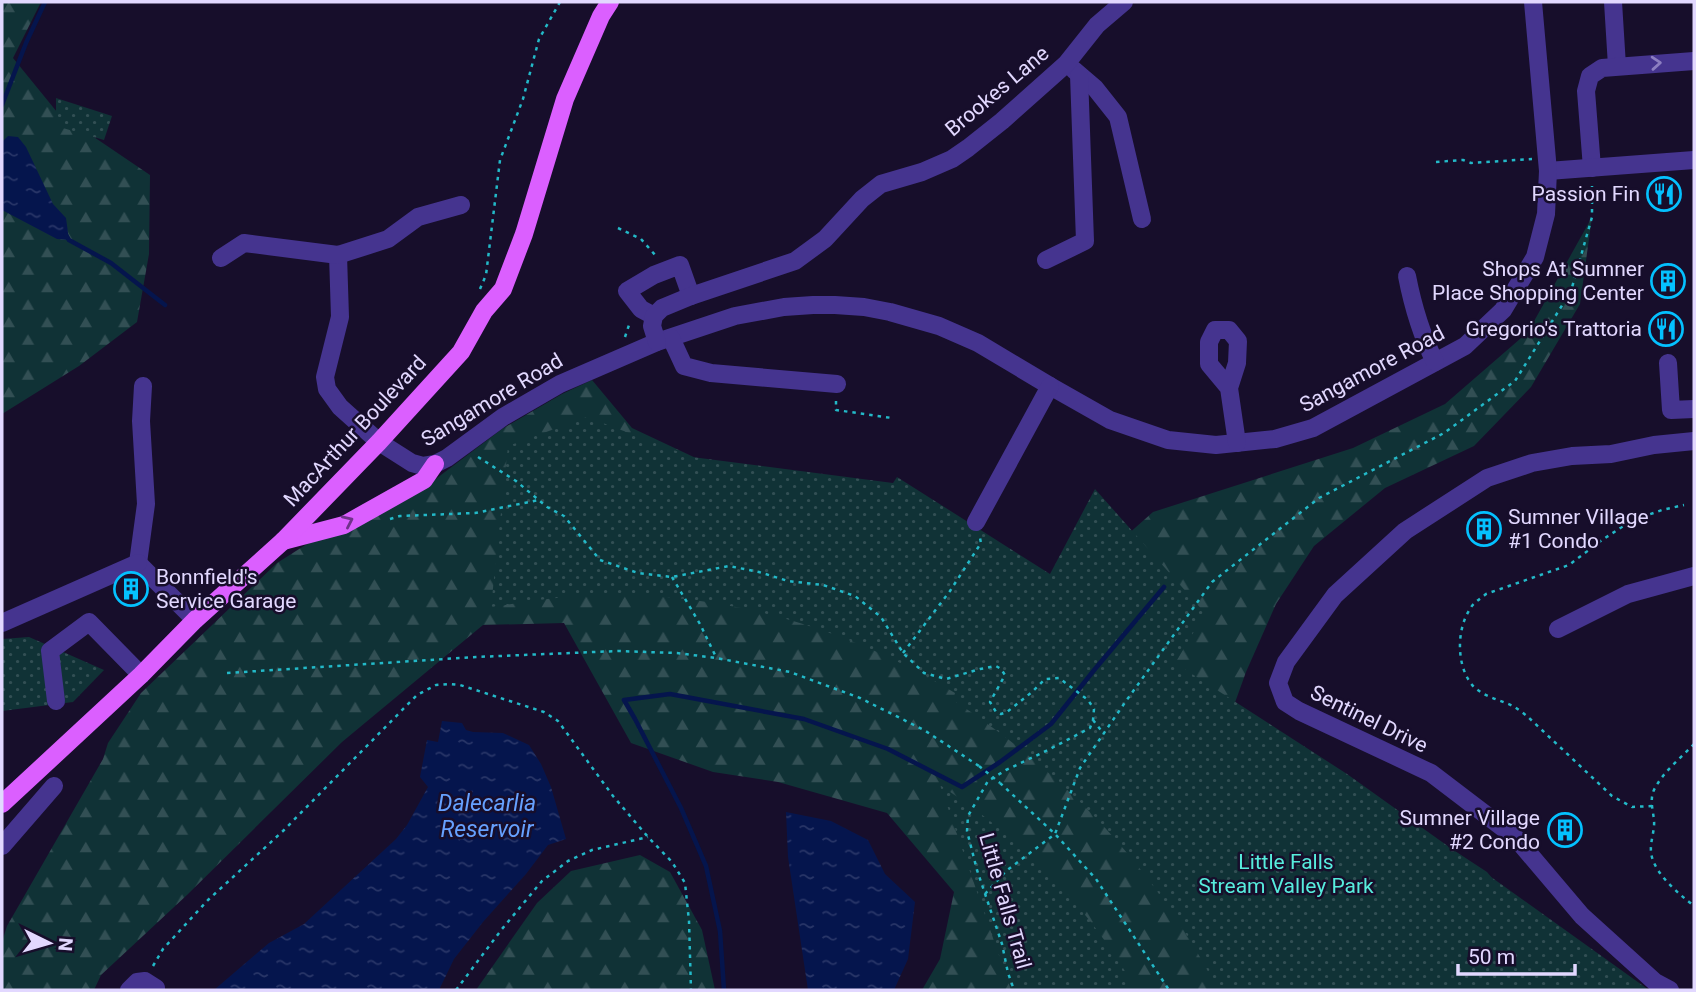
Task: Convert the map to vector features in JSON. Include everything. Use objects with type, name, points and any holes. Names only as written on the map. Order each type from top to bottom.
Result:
[{"type":"main road","name":"MacArthur Boulevard","points":[[2,804],[282,541],[379,442],[461,352],[484,311],[503,289],[524,234],[565,99],[601,16],[610,2]]},
{"type":"main road","points":[[282,541],[344,525],[424,480],[435,464]]},
{"type":"street","name":"Brookes Lane","points":[[654,316],[662,308],[691,296],[796,261],[825,239],[862,199],[881,184],[922,172],[952,159],[1073,69],[1097,25],[1124,2]]},
{"type":"street","name":"Sangamore Road","points":[[338,255],[340,317],[325,377],[327,389],[340,407],[379,442],[412,463],[423,466],[447,458],[503,417],[560,384],[664,340],[735,316],[773,309],[835,305],[864,307],[915,318],[978,343],[1110,420],[1168,440],[1216,445],[1275,439],[1313,428],[1465,346],[1503,310],[1535,257],[1546,214],[1533,2]]},
{"type":"street","points":[[1613,2],[1617,66]]},
{"type":"street","points":[[1592,168],[1586,91],[1590,76],[1602,68],[1694,61]]},
{"type":"street","points":[[1073,69],[1095,88],[1118,117],[1142,219]]},
{"type":"street","points":[[1046,260],[1085,241],[1073,69]]},
{"type":"street","points":[[1543,165],[1592,168],[1694,160]]},
{"type":"street","points":[[221,258],[244,243],[338,255],[387,239],[418,218],[461,205]]},
{"type":"street","points":[[691,296],[680,265],[639,282],[627,291],[642,309],[654,316],[652,326],[684,366],[711,373],[836,384]]},
{"type":"street","points":[[1407,276],[1416,318],[1435,362]]},
{"type":"street","points":[[1668,363],[1671,410],[1694,409]]},
{"type":"street","points":[[138,563],[146,504],[141,421],[143,386]]},
{"type":"street","points":[[976,522],[1050,386]]},
{"type":"street","points":[[1229,388],[1237,443]]},
{"type":"street","name":"Sentinel Drive","points":[[1670,990],[1655,982],[1582,916],[1515,837],[1431,773],[1285,702],[1278,683],[1286,662],[1335,595],[1405,531],[1487,478],[1532,463],[1694,441]]},
{"type":"street","points":[[138,563],[195,620]]},
{"type":"street","points":[[2,623],[138,563]]},
{"type":"street","points":[[1558,629],[1628,594],[1694,576]]},
{"type":"street","points":[[56,701],[50,651],[89,622],[141,675]]},
{"type":"street","points":[[2,846],[54,786]]},
{"type":"street","points":[[2,811],[18,827]]},
{"type":"street","points":[[129,990],[137,982],[151,986]]},
{"type":"path","points":[[477,299],[486,275],[500,160],[523,99],[539,39],[560,2]]},
{"type":"path","points":[[1436,162],[1462,160],[1471,163],[1543,165]]},
{"type":"path","points":[[985,894],[1006,871],[1055,834],[1080,768],[1212,582],[1319,498],[1444,433],[1515,381],[1571,291],[1592,217],[1592,168]]},
{"type":"path","points":[[618,228],[641,239],[668,269]]},
{"type":"path","points":[[836,384],[836,410],[892,418]]},
{"type":"path","points":[[474,454],[564,516],[600,560],[638,573],[672,577],[729,566],[788,581],[823,585],[855,596],[881,617],[903,653],[924,673],[946,679],[996,666],[1005,675],[990,702],[996,712],[1002,714],[1045,679],[1059,678],[1083,696],[1094,709],[1093,720],[1104,734]]},
{"type":"path","points":[[389,519],[413,515],[475,513],[539,500]]},
{"type":"path","points":[[1652,806],[1632,807],[1612,796],[1527,716],[1475,688],[1463,667],[1460,645],[1464,622],[1470,609],[1486,594],[1569,565],[1631,521],[1684,505]]},
{"type":"path","points":[[903,653],[950,591],[981,543],[976,522]]},
{"type":"path","points":[[672,577],[700,624],[716,658]]},
{"type":"path","points":[[228,673],[618,651],[677,653],[790,672],[860,698],[924,730],[1000,783],[1055,834],[1096,879],[1169,990]]},
{"type":"path","points":[[151,986],[163,949],[208,900],[283,831],[417,695],[436,685],[449,684],[480,690],[544,712],[558,721],[593,769],[648,837],[672,862],[685,883],[691,990]]},
{"type":"path","name":"Little Falls Trail","points":[[1014,990],[977,870],[967,831],[968,816],[988,781],[1090,727],[1093,720]]},
{"type":"path","points":[[1694,744],[1668,769],[1655,788],[1652,796],[1654,831],[1651,850],[1651,856],[1666,880],[1694,906]]},
{"type":"path","points":[[457,990],[542,881],[568,861],[592,850],[648,837]]},
{"type":"green space","points":[[2,2],[41,2],[13,58],[57,112],[150,175],[149,254],[137,322],[79,366],[2,414]]},
{"type":"green space","points":[[56,98],[112,116],[104,140],[56,126]]},
{"type":"green space","points":[[1592,217],[1580,304],[1531,387],[1474,446],[1385,488],[1314,546],[1276,604],[1246,672],[1224,733],[1406,819],[1487,872],[1574,977],[1588,990],[922,990],[940,959],[954,892],[887,813],[778,782],[713,772],[631,743],[564,623],[483,625],[342,742],[187,895],[101,975],[94,990],[2,990],[2,942],[7,926],[103,759],[108,743],[141,693],[277,563],[307,544],[374,517],[429,484],[502,429],[562,394],[592,380],[632,428],[749,483],[1056,598],[1153,512],[1353,448],[1445,404],[1528,332]]},
{"type":"green space","name":"Little Falls Stream Valley Park","points":[[587,417],[692,457],[893,483],[897,477],[1050,574],[1095,489],[1205,613],[1175,663],[1347,774],[1649,990],[1218,990],[1166,904],[1137,864],[1105,827],[1034,760],[953,700],[955,693],[914,670],[828,632],[737,607],[691,600],[596,595],[491,607],[508,446]]},
{"type":"green space","points":[[29,637],[104,670],[73,702],[2,711],[2,639]]},
{"type":"green space","points":[[940,785],[998,828],[1051,876],[1097,930],[1136,990],[1011,990]]},
{"type":"green space","points":[[640,855],[670,872],[702,930],[715,990],[476,990],[537,903],[571,871]]},
{"type":"water","points":[[8,136],[18,137],[26,147],[53,204],[66,218],[69,240],[57,239],[2,210],[2,142]]},
{"type":"water","name":"Dalecarlia Reservoir","points":[[442,721],[462,723],[466,730],[473,732],[503,733],[529,745],[551,787],[566,839],[548,845],[483,922],[454,959],[439,990],[214,990],[269,943],[304,924],[396,839],[428,787],[420,777],[427,740],[438,742]]},
{"type":"water","points":[[786,812],[831,821],[868,840],[885,874],[915,902],[908,959],[894,990],[808,990],[788,857]]},
{"type":"waterway","points":[[2,105],[45,2]]},
{"type":"waterway","points":[[66,235],[69,240],[111,263],[165,305]]},
{"type":"waterway","points":[[724,990],[720,931],[706,866],[681,808],[624,700],[670,694],[804,719],[888,749],[962,787],[1051,724],[1164,587]]},
{"type":"place","name":"Passion Fin","points":[[1664,194]]},
{"type":"place","name":"Shops At Sumner Place Shopping Center","points":[[1668,281]]},
{"type":"place","name":"Gregorio's Trattoria","points":[[1666,329]]},
{"type":"place","name":"Sumner Village #1 Condo","points":[[1484,529]]},
{"type":"place","name":"Bonnfield's Service Garage","points":[[131,589]]},
{"type":"place","name":"Sumner Village #2 Condo","points":[[1565,830]]}]
